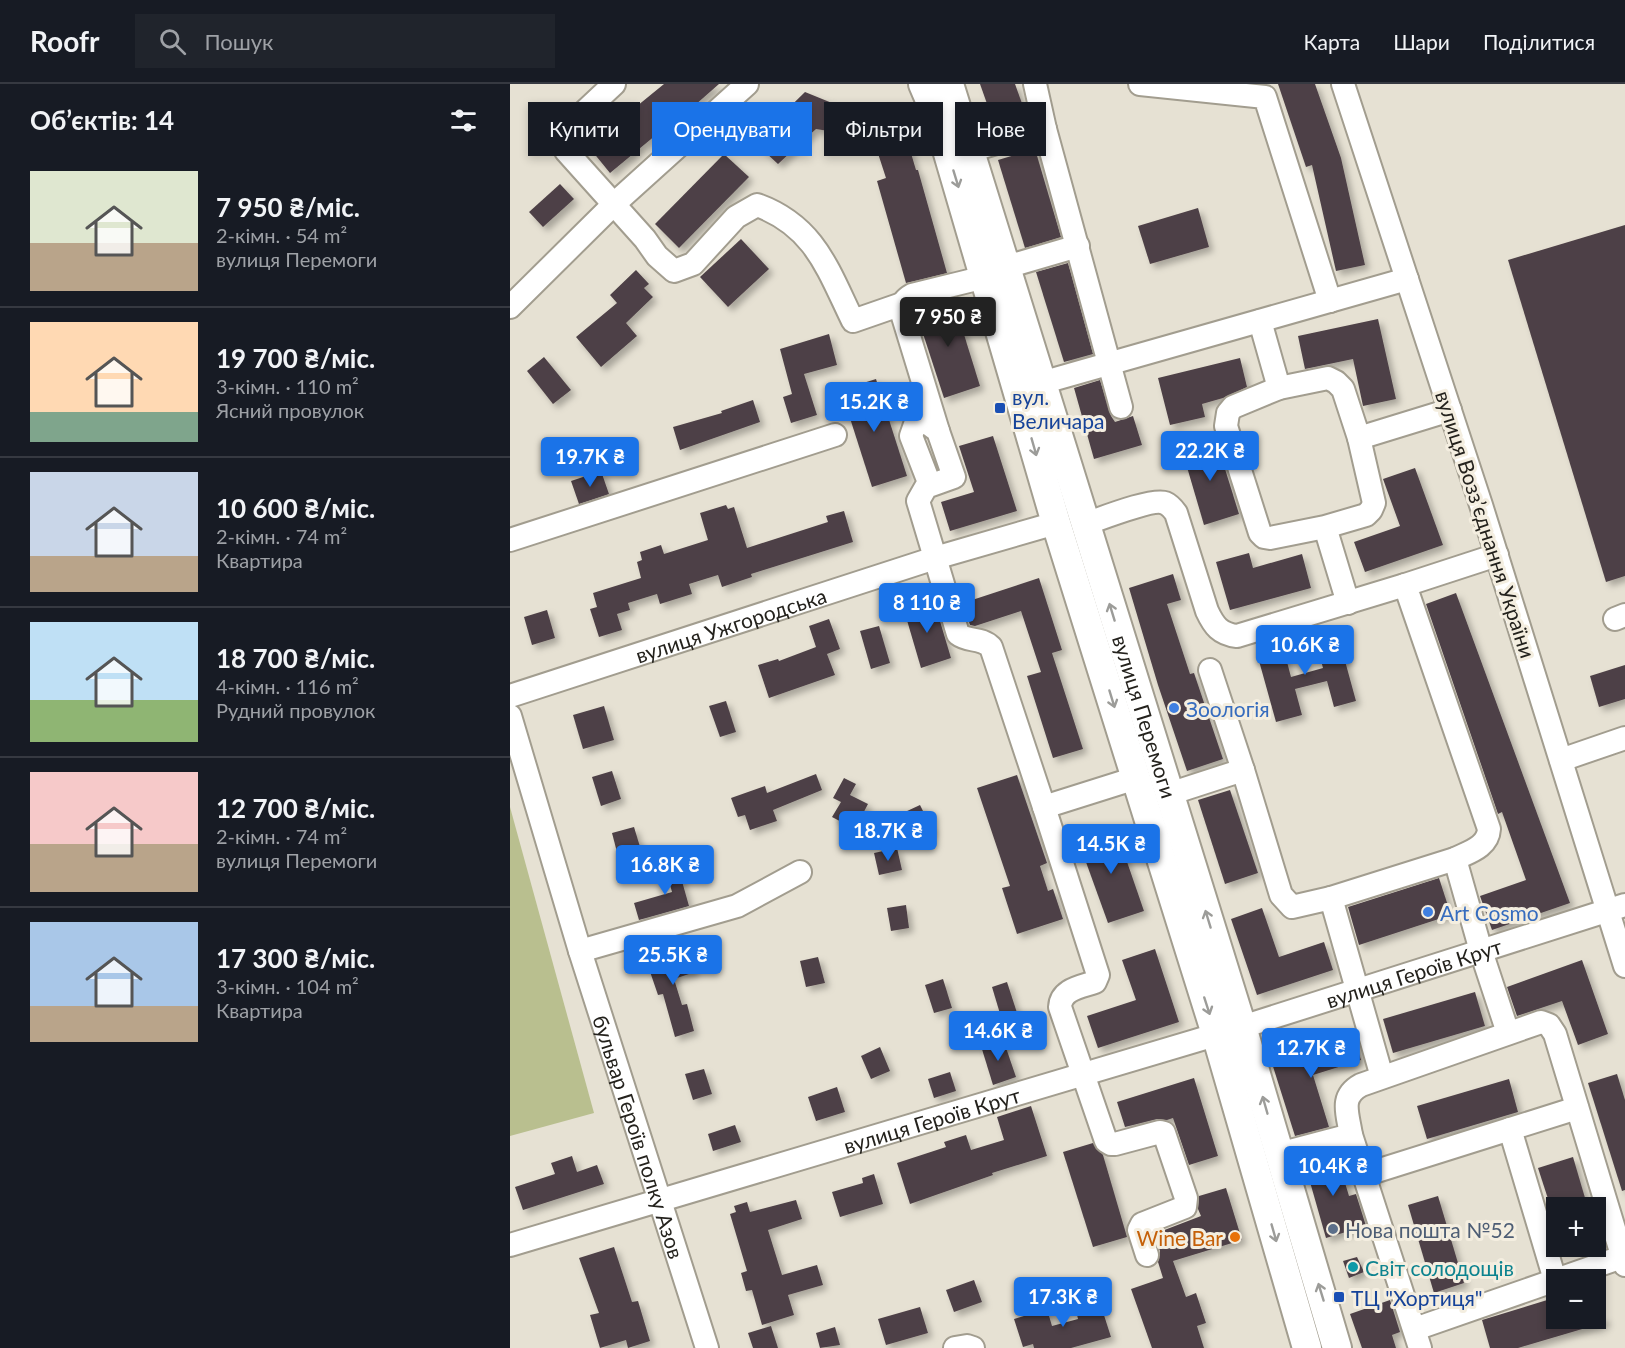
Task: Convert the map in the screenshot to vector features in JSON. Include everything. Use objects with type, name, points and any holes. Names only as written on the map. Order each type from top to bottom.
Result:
[{"type":"main road","name":"вулиця Перемоги","points":[[923,84],[995,272],[1041,383],[1169,794],[1307,1348]]},
{"type":"main road","name":"вулиця Перемоги","points":[[949,84],[955,104]]},
{"type":"main road","name":"вулиця Перемоги","points":[[970,156],[995,272],[1056,523],[1136,778],[1229,1030],[1279,1154],[1337,1348]]},
{"type":"street","points":[[614,84],[566,129],[564,143],[566,151],[645,239],[657,256],[674,271],[693,264],[736,217],[756,205],[792,223],[821,254],[853,321],[902,304]]},
{"type":"street","points":[[510,307],[614,204],[747,84]]},
{"type":"street","points":[[1035,84],[1039,102]]},
{"type":"street","points":[[1140,84],[1216,88],[1265,97],[1330,301]]},
{"type":"street","name":"вулиця Воззʼєднання України","points":[[1343,84],[1497,555],[1561,760],[1617,908],[1625,966]]},
{"type":"street","points":[[1046,133],[1122,407]]},
{"type":"street","points":[[1078,246],[912,295],[906,298],[901,310],[954,477],[930,485],[923,491],[918,501],[958,634],[963,638],[985,642],[991,647],[1098,975],[1095,982],[1065,993],[1060,1007],[1108,1143],[1115,1144],[1160,1132],[1165,1135],[1186,1204],[1185,1207],[1142,1224],[1139,1230],[1147,1255]]},
{"type":"street","points":[[1041,383],[1407,279]]},
{"type":"street","points":[[1260,321],[1280,388]]},
{"type":"street","points":[[1332,379],[1343,389],[1359,438],[1373,498],[1371,510],[1366,515],[1324,527],[1270,538],[1264,537],[1258,528],[1226,426],[1228,413],[1233,407],[1280,388],[1332,379]]},
{"type":"street","points":[[1359,438],[1450,410]]},
{"type":"street","points":[[510,540],[835,435]]},
{"type":"street","points":[[1085,524],[1151,503],[1164,502],[1171,506],[1176,513],[1213,624],[1221,632],[1237,636],[1497,555]]},
{"type":"street","name":"вулиця Ужгородська","points":[[510,696],[935,558],[1056,523]]},
{"type":"street","points":[[1324,527],[1348,603]]},
{"type":"street","points":[[1210,670],[1281,895],[1292,907],[1330,898],[1455,860],[1485,842],[1489,837],[1489,829],[1405,585]]},
{"type":"street","name":"бульвар Героїв полку Азов","points":[[510,716],[580,951],[707,1348]]},
{"type":"street","points":[[1561,760],[1625,738]]},
{"type":"street","points":[[1169,794],[1243,770]]},
{"type":"street","points":[[1044,807],[1136,778]]},
{"type":"street","points":[[1455,860],[1480,951],[1508,1034]]},
{"type":"street","points":[[580,951],[737,906],[800,872]]},
{"type":"street","points":[[1330,898],[1382,1077]]},
{"type":"street","name":"вулиця Героїв Крут","points":[[510,1245],[1229,1030],[1617,908]]},
{"type":"street","points":[[1546,1284],[1418,1339],[1351,1134],[1347,1107],[1349,1095],[1354,1089],[1382,1077],[1541,1022],[1549,1025],[1555,1034],[1577,1108],[1615,1192],[1624,1261],[1595,1269]]},
{"type":"street","points":[[1364,1174],[1577,1108]]},
{"type":"street","points":[[1510,1129],[1553,1269]]},
{"type":"street","points":[[1279,1154],[1351,1134]]},
{"type":"street","points":[[955,1348],[967,1346],[973,1348]]},
{"type":"green space","points":[[510,807],[594,1113],[510,1136]]},
{"type":"building","points":[[664,84],[719,84],[699,102],[652,102],[652,138],[640,148],[640,104]]},
{"type":"building","points":[[980,84],[1015,84],[1022,102],[986,102]]},
{"type":"building","points":[[1278,84],[1315,84],[1341,158],[1365,265],[1336,271],[1312,165],[1306,167]]},
{"type":"building","points":[[805,92],[830,102],[824,102],[824,130],[816,129],[812,133],[812,102],[795,102]]},
{"type":"building","points":[[596,156],[631,156],[610,173]]},
{"type":"building","points":[[722,156],[726,156],[749,177],[679,248],[655,224]]},
{"type":"building","points":[[769,156],[787,156],[778,164]]},
{"type":"building","points":[[879,156],[912,156],[916,170],[918,170],[947,273],[906,283],[877,181],[886,178]]},
{"type":"building","points":[[1011,156],[1037,156],[1061,237],[1025,248],[998,160]]},
{"type":"building","points":[[560,184],[574,199],[543,227],[529,212]]},
{"type":"building","points":[[1198,208],[1209,247],[1150,264],[1138,226]]},
{"type":"building","points":[[1625,225],[1625,576],[1606,582],[1508,260]]},
{"type":"building","points":[[741,239],[769,269],[728,307],[700,277]]},
{"type":"building","points":[[1068,263],[1093,354],[1064,362],[1036,272]]},
{"type":"building","points":[[636,270],[649,284],[644,288],[653,297],[626,323],[637,336],[601,367],[576,337],[617,303],[610,295]]},
{"type":"building","points":[[953,299],[980,386],[944,398],[915,309]]},
{"type":"building","points":[[1378,319],[1396,399],[1363,406],[1353,359],[1305,369],[1298,336]]},
{"type":"building","points":[[829,334],[837,365],[804,374],[817,415],[791,423],[783,397],[792,394],[780,349]]},
{"type":"building","points":[[544,357],[571,390],[553,404],[527,371]]},
{"type":"building","points":[[1240,358],[1247,387],[1223,398],[1202,404],[1205,417],[1170,425],[1158,378]]},
{"type":"building","points":[[876,379],[907,476],[872,487],[841,390]]},
{"type":"building","points":[[1100,380],[1111,416],[1115,422],[1133,416],[1142,445],[1094,459],[1074,388]]},
{"type":"building","points":[[753,400],[760,422],[680,450],[673,427],[722,413],[721,411]]},
{"type":"building","points":[[993,436],[1017,511],[950,531],[941,502],[974,492],[959,446]]},
{"type":"building","points":[[1216,440],[1239,514],[1204,525],[1182,450]]},
{"type":"building","points":[[1415,468],[1443,545],[1365,572],[1354,542],[1400,526],[1383,479]]},
{"type":"building","points":[[601,471],[609,494],[579,504],[571,481]]},
{"type":"building","points":[[726,505],[728,509],[734,507],[747,548],[828,522],[826,516],[844,511],[853,542],[751,574],[752,577],[722,587],[718,575],[689,584],[692,594],[660,604],[657,594],[628,603],[630,610],[617,614],[622,630],[599,637],[590,609],[597,607],[593,593],[641,578],[637,562],[642,560],[640,552],[661,545],[664,554],[708,540],[700,513]]},
{"type":"building","points":[[1249,553],[1253,568],[1302,554],[1311,588],[1230,610],[1216,562]]},
{"type":"building","points":[[1173,574],[1181,600],[1167,604],[1190,674],[1194,673],[1223,759],[1187,771],[1129,588]]},
{"type":"building","points":[[1039,578],[1062,650],[1052,653],[1083,749],[1053,758],[1027,676],[1041,672],[1021,611],[975,626],[970,625],[963,603]]},
{"type":"building","points":[[1456,593],[1570,903],[1492,930],[1480,896],[1526,880],[1502,812],[1498,814],[1426,604]]},
{"type":"building","points":[[934,601],[951,658],[921,668],[904,610]]},
{"type":"building","points":[[547,610],[555,638],[532,645],[524,617]]},
{"type":"building","points":[[829,619],[840,649],[827,654],[835,675],[769,698],[758,665],[778,659],[779,661],[816,647],[809,626]]},
{"type":"building","points":[[879,626],[890,663],[871,669],[860,631]]},
{"type":"building","points":[[1336,628],[1356,701],[1334,707],[1327,681],[1295,689],[1302,715],[1276,722],[1256,650],[1282,643],[1291,677],[1323,668],[1314,634]]},
{"type":"building","points":[[1625,665],[1625,699],[1599,707],[1590,676]]},
{"type":"building","points":[[726,701],[736,732],[720,737],[709,706]]},
{"type":"building","points":[[604,706],[614,740],[583,749],[573,715]]},
{"type":"building","points":[[612,771],[621,799],[601,806],[592,777]]},
{"type":"building","points":[[816,774],[822,790],[773,810],[777,821],[750,830],[745,815],[738,817],[731,798],[765,786],[767,793]]},
{"type":"building","points":[[1017,775],[1047,863],[1040,866],[1048,891],[1053,889],[1063,919],[1017,934],[1002,888],[1010,886],[977,788]]},
{"type":"building","points":[[844,778],[856,784],[850,795],[868,804],[855,829],[832,817],[841,802],[833,798]]},
{"type":"building","points":[[1230,790],[1258,873],[1225,884],[1198,800]]},
{"type":"building","points":[[920,805],[933,831],[918,839],[905,812]]},
{"type":"building","points":[[634,827],[641,850],[618,856],[612,833]]},
{"type":"building","points":[[1115,827],[1144,911],[1108,923],[1078,840]]},
{"type":"building","points":[[897,848],[902,870],[879,875],[874,853]]},
{"type":"building","points":[[676,860],[689,906],[639,920],[634,903],[672,892],[664,863]]},
{"type":"building","points":[[1439,878],[1451,915],[1359,945],[1348,907]]},
{"type":"building","points":[[906,905],[909,928],[891,931],[887,908]]},
{"type":"building","points":[[1262,908],[1279,957],[1324,942],[1333,970],[1257,995],[1231,919]]},
{"type":"building","points":[[687,946],[695,972],[674,979],[682,1005],[687,1004],[694,1031],[675,1037],[663,994],[658,995],[646,960]]},
{"type":"building","points":[[1155,949],[1179,1022],[1098,1048],[1087,1016],[1136,1000],[1122,960]]},
{"type":"building","points":[[818,957],[825,983],[806,987],[800,961]]},
{"type":"building","points":[[1582,960],[1608,1034],[1578,1045],[1562,1001],[1517,1016],[1507,987]]},
{"type":"building","points":[[943,979],[952,1008],[934,1013],[925,985]]},
{"type":"building","points":[[1007,982],[1020,1022],[1004,1027],[992,987]]},
{"type":"building","points":[[1475,992],[1485,1026],[1393,1053],[1383,1019]]},
{"type":"building","points":[[1352,1032],[1361,1060],[1313,1075],[1329,1127],[1295,1136],[1270,1057]]},
{"type":"building","points":[[1003,1039],[1016,1077],[993,1085],[981,1046]]},
{"type":"building","points":[[880,1047],[890,1071],[871,1079],[861,1056]]},
{"type":"building","points":[[704,1069],[712,1094],[693,1100],[685,1074]]},
{"type":"building","points":[[950,1072],[956,1091],[934,1098],[928,1079]]},
{"type":"building","points":[[1617,1074],[1625,1100],[1625,1190],[1622,1191],[1588,1083]]},
{"type":"building","points":[[1194,1078],[1218,1156],[1189,1165],[1173,1118],[1157,1119],[1125,1127],[1117,1102]]},
{"type":"building","points":[[1509,1079],[1518,1112],[1427,1139],[1417,1106]]},
{"type":"building","points":[[837,1087],[845,1112],[816,1121],[808,1097]]},
{"type":"building","points":[[1031,1106],[1047,1156],[992,1173],[993,1175],[910,1204],[897,1163],[946,1147],[944,1142],[966,1135],[971,1150],[1004,1140],[997,1117]]},
{"type":"building","points":[[735,1125],[741,1142],[713,1151],[708,1134]]},
{"type":"building","points":[[1093,1143],[1103,1155],[1127,1237],[1093,1247],[1063,1152]]},
{"type":"building","points":[[1336,1153],[1349,1196],[1356,1194],[1366,1226],[1326,1238],[1304,1161]]},
{"type":"building","points":[[572,1156],[577,1172],[597,1165],[604,1184],[523,1210],[515,1187],[555,1174],[551,1163]]},
{"type":"building","points":[[1573,1157],[1585,1197],[1547,1197],[1538,1168]]},
{"type":"building","points":[[874,1174],[883,1204],[840,1217],[832,1192],[863,1183],[862,1178]]},
{"type":"building","points":[[1226,1188],[1242,1240],[1173,1261],[1186,1297],[1196,1293],[1206,1323],[1197,1326],[1204,1348],[1152,1348],[1131,1289],[1163,1278],[1158,1262],[1160,1251],[1154,1234],[1201,1216],[1198,1209],[1199,1196]]},
{"type":"building","points":[[1438,1196],[1464,1283],[1434,1293],[1408,1205]]},
{"type":"building","points":[[796,1200],[802,1219],[768,1230],[782,1275],[817,1265],[823,1285],[788,1295],[794,1315],[762,1325],[752,1290],[746,1291],[741,1273],[747,1271],[730,1214],[736,1212],[734,1206],[747,1202],[750,1212]]},
{"type":"building","points":[[614,1247],[632,1302],[638,1301],[650,1341],[628,1348],[626,1340],[600,1348],[590,1315],[599,1313],[579,1258]]},
{"type":"building","name":"Світ солодощів","points":[[1357,1257],[1364,1272],[1349,1278],[1343,1261]]},
{"type":"building","points":[[974,1280],[982,1302],[954,1312],[946,1290]]},
{"type":"building","points":[[1083,1290],[1090,1316],[1103,1312],[1111,1337],[1071,1348],[1034,1348],[1033,1344],[1023,1347],[1014,1319],[1047,1309],[1052,1326],[1078,1319],[1072,1293]]},
{"type":"building","points":[[1390,1300],[1400,1332],[1392,1335],[1396,1348],[1362,1348],[1350,1314]]},
{"type":"building","points":[[1546,1300],[1546,1329],[1582,1329],[1518,1348],[1490,1348],[1482,1320]]},
{"type":"building","points":[[920,1307],[928,1333],[886,1345],[878,1319]]},
{"type":"building","points":[[771,1326],[778,1348],[753,1348],[748,1333]]},
{"type":"building","points":[[835,1327],[840,1345],[820,1348],[816,1333]]},
{"type":"place","name":"вул. Величара","points":[[1000,408]]},
{"type":"place","name":"Зоологія","points":[[1174,708]]},
{"type":"place","name":"Art Cosmo","points":[[1428,912]]},
{"type":"place","name":"Нова пошта №52","points":[[1333,1229]]},
{"type":"place","name":"Wine Bar","points":[[1235,1237]]},
{"type":"place","name":"Світ солодощів","points":[[1353,1267]]},
{"type":"place","name":"ТЦ \"Хортиця\"","points":[[1339,1297]]}]
